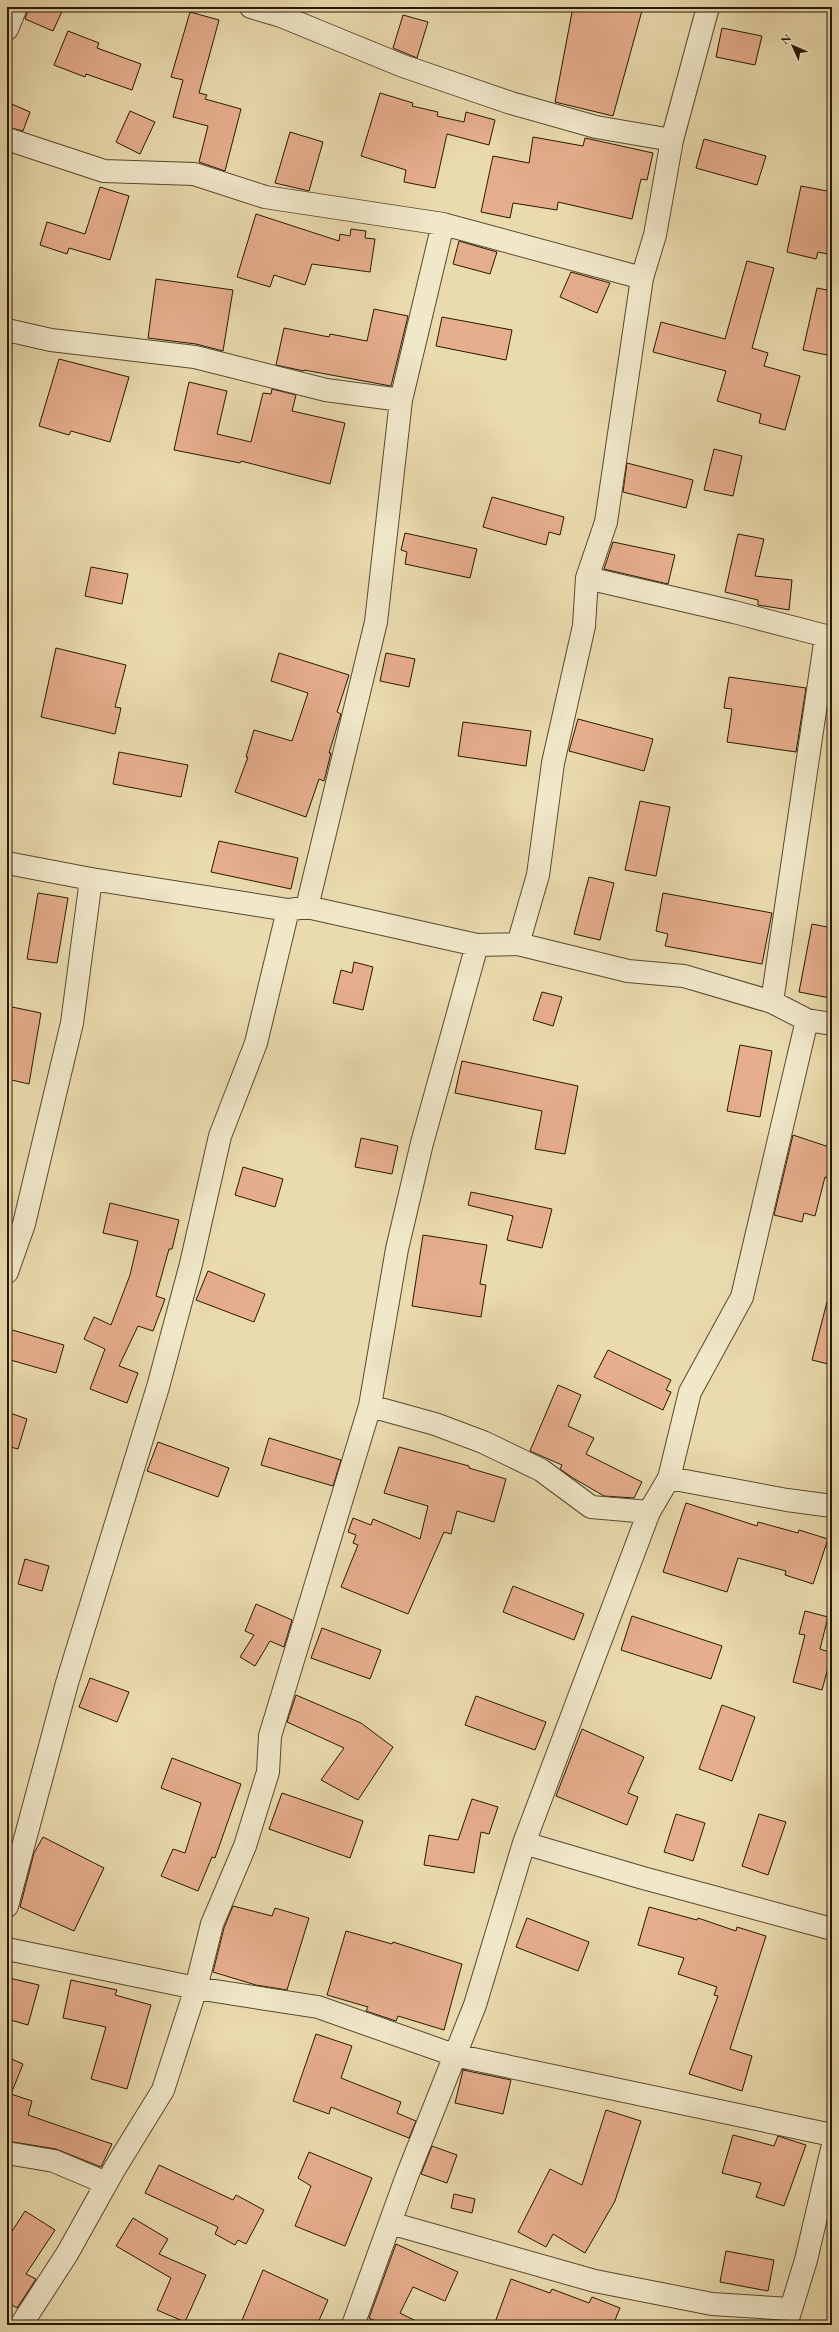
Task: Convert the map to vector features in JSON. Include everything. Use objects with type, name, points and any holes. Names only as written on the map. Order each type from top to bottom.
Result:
[{"type":"street","points":[[7,29],[16,7]]},
{"type":"street","points":[[251,7],[281,16],[403,66],[511,103],[596,127],[672,140]]},
{"type":"street","points":[[518,944],[538,875],[552,763],[584,626],[587,578],[606,522],[642,278],[655,235],[672,140],[708,7]]},
{"type":"street","points":[[7,139],[104,171],[194,174],[265,197],[443,224],[642,278]]},
{"type":"street","points":[[7,1906],[67,1683],[158,1387],[191,1264],[220,1136],[256,1043],[298,908],[376,622],[401,400],[443,224]]},
{"type":"street","points":[[7,330],[51,340],[195,357],[326,390],[401,400]]},
{"type":"street","points":[[587,578],[734,612],[826,636],[772,1002]]},
{"type":"street","points":[[7,863],[91,879],[298,908],[477,945],[518,944],[628,971],[684,976],[772,1002],[807,1020],[832,1024]]},
{"type":"street","points":[[7,1272],[24,1224],[72,1023],[91,879]]},
{"type":"street","points":[[21,2325],[67,2254],[106,2183],[163,2090],[196,1988],[212,1924],[245,1846],[268,1772],[270,1736],[370,1406],[397,1249],[422,1143],[477,945]]},
{"type":"street","points":[[353,2325],[454,2055],[475,2005],[524,1843],[649,1512],[669,1478],[690,1392],[742,1297],[807,1020]]},
{"type":"street","points":[[370,1406],[435,1424],[483,1442],[541,1470],[591,1507],[649,1512]]},
{"type":"street","points":[[669,1478],[787,1500],[832,1506]]},
{"type":"street","points":[[524,1843],[650,1880],[832,1929]]},
{"type":"street","points":[[7,1949],[196,1988],[318,2007],[454,2055],[832,2135]]},
{"type":"street","points":[[390,2223],[595,2281],[788,2317],[806,2260],[832,2149]]},
{"type":"street","points":[[7,2153],[54,2161],[106,2183]]},
{"type":"building","points":[[29,7],[64,7],[53,31],[25,19]]},
{"type":"building","points":[[573,7],[643,7],[613,116],[555,102]]},
{"type":"building","points":[[190,12],[219,20],[199,93],[207,95],[205,99],[241,109],[225,171],[199,162],[208,126],[173,117],[183,80],[171,77]]},
{"type":"building","points":[[403,15],[428,22],[417,58],[393,48]]},
{"type":"building","points":[[722,28],[762,36],[755,65],[716,57]]},
{"type":"building","points":[[68,31],[99,43],[97,48],[141,64],[132,90],[86,74],[85,77],[54,65]]},
{"type":"building","points":[[380,93],[413,103],[412,106],[438,112],[437,116],[464,122],[466,112],[495,120],[489,145],[447,134],[435,188],[404,182],[406,170],[361,156]]},
{"type":"building","points":[[7,102],[30,112],[23,131],[7,127]]},
{"type":"building","points":[[130,111],[155,122],[140,154],[116,142]]},
{"type":"building","points":[[290,132],[323,142],[309,191],[275,183]]},
{"type":"building","points":[[533,137],[583,146],[585,138],[653,153],[647,180],[641,179],[632,219],[558,202],[557,210],[513,203],[510,218],[481,212],[493,156],[529,163]]},
{"type":"building","points":[[704,139],[766,156],[757,185],[696,168]]},
{"type":"building","points":[[801,186],[832,192],[832,255],[818,252],[816,259],[787,252]]},
{"type":"building","points":[[100,187],[129,196],[110,260],[69,248],[67,254],[40,245],[47,222],[85,234]]},
{"type":"building","points":[[256,214],[339,241],[340,234],[350,236],[351,229],[366,231],[365,238],[375,239],[370,272],[312,264],[305,285],[274,275],[270,287],[237,277]]},
{"type":"building","points":[[459,241],[497,252],[490,274],[453,264]]},
{"type":"building","points":[[747,261],[774,268],[752,348],[768,353],[764,366],[800,376],[785,430],[759,423],[761,414],[717,401],[726,371],[653,352],[661,322],[725,339]]},
{"type":"building","points":[[571,272],[610,283],[597,313],[560,297]]},
{"type":"building","points":[[156,279],[233,290],[223,351],[196,344],[148,338]]},
{"type":"building","points":[[817,288],[832,291],[832,356],[803,350]]},
{"type":"building","points":[[374,309],[408,316],[391,386],[276,365],[284,328],[329,337],[330,334],[367,341]]},
{"type":"building","points":[[442,317],[512,330],[506,360],[436,346]]},
{"type":"building","points":[[59,359],[129,377],[110,442],[71,431],[69,435],[39,426]]},
{"type":"building","points":[[189,382],[227,391],[217,434],[251,442],[263,393],[271,394],[272,389],[296,395],[292,411],[345,423],[330,484],[241,461],[240,463],[174,450]]},
{"type":"building","points":[[714,449],[742,456],[733,496],[704,490]]},
{"type":"building","points":[[627,463],[693,480],[686,508],[623,492]]},
{"type":"building","points":[[492,497],[564,517],[560,535],[549,532],[546,545],[483,527]]},
{"type":"building","points":[[405,533],[477,549],[470,578],[405,564],[407,552],[401,550]]},
{"type":"building","points":[[738,534],[764,539],[755,576],[792,580],[789,610],[758,605],[758,600],[725,592]]},
{"type":"building","points":[[613,542],[675,555],[668,584],[604,569]]},
{"type":"building","points":[[91,567],[128,574],[122,604],[85,596]]},
{"type":"building","points":[[56,648],[126,665],[115,707],[121,708],[115,734],[41,717]]},
{"type":"building","points":[[279,653],[349,675],[337,712],[341,714],[329,753],[331,753],[324,781],[319,779],[306,817],[235,792],[248,757],[246,757],[254,730],[292,741],[308,693],[271,681]]},
{"type":"building","points":[[386,653],[415,659],[409,687],[380,681]]},
{"type":"building","points":[[729,677],[806,688],[796,752],[727,742],[732,709],[724,708]]},
{"type":"building","points":[[578,719],[653,739],[644,771],[569,751]]},
{"type":"building","points":[[463,722],[531,731],[526,766],[458,756]]},
{"type":"building","points":[[119,752],[188,765],[181,797],[113,784]]},
{"type":"building","points":[[640,801],[670,807],[656,876],[625,870]]},
{"type":"building","points":[[219,841],[298,858],[291,889],[211,872]]},
{"type":"building","points":[[589,877],[614,883],[600,940],[574,934]]},
{"type":"building","points":[[38,893],[68,898],[57,963],[27,959]]},
{"type":"building","points":[[663,893],[772,913],[762,964],[665,946],[668,934],[656,931]]},
{"type":"building","points":[[812,924],[832,928],[830,998],[799,992]]},
{"type":"building","points":[[354,962],[373,967],[363,1010],[333,1003],[341,970],[352,973]]},
{"type":"building","points":[[542,992],[562,997],[553,1026],[533,1020]]},
{"type":"building","points":[[7,1006],[41,1013],[29,1084],[7,1079]]},
{"type":"building","points":[[740,1045],[772,1051],[760,1117],[727,1111]]},
{"type":"building","points":[[462,1061],[578,1086],[565,1154],[535,1149],[542,1111],[455,1093]]},
{"type":"building","points":[[793,1135],[832,1148],[832,1179],[825,1177],[815,1216],[804,1213],[802,1222],[774,1215]]},
{"type":"building","points":[[361,1138],[398,1146],[392,1174],[355,1167]]},
{"type":"building","points":[[243,1167],[283,1179],[275,1207],[235,1195]]},
{"type":"building","points":[[471,1192],[552,1209],[542,1248],[507,1240],[513,1216],[468,1205]]},
{"type":"building","points":[[110,1203],[179,1220],[172,1249],[169,1249],[156,1296],[165,1299],[153,1331],[138,1326],[119,1366],[138,1373],[127,1403],[90,1389],[105,1349],[84,1339],[94,1317],[111,1325],[130,1275],[138,1241],[103,1233]]},
{"type":"building","points":[[423,1235],[487,1245],[480,1284],[486,1285],[481,1317],[412,1306]]},
{"type":"building","points":[[208,1271],[265,1294],[254,1322],[196,1300]]},
{"type":"building","points":[[827,1302],[832,1303],[832,1365],[812,1360]]},
{"type":"building","points":[[9,1329],[64,1345],[56,1373],[7,1359],[7,1336]]},
{"type":"building","points":[[608,1350],[671,1380],[666,1390],[671,1392],[663,1410],[594,1377]]},
{"type":"building","points":[[558,1385],[581,1395],[568,1426],[594,1438],[586,1454],[642,1482],[634,1498],[604,1496],[560,1469],[562,1465],[530,1451]]},
{"type":"building","points":[[7,1412],[27,1419],[18,1449],[7,1446]]},
{"type":"building","points":[[269,1438],[341,1460],[333,1486],[261,1465]]},
{"type":"building","points":[[158,1442],[229,1468],[218,1497],[147,1471]]},
{"type":"building","points":[[399,1447],[469,1466],[469,1468],[506,1479],[494,1522],[457,1511],[451,1534],[444,1532],[408,1614],[341,1587],[358,1545],[353,1543],[356,1535],[348,1532],[353,1518],[371,1525],[373,1519],[420,1539],[428,1506],[384,1493]]},
{"type":"building","points":[[686,1503],[757,1526],[758,1522],[798,1533],[799,1530],[828,1539],[813,1584],[785,1575],[786,1571],[738,1558],[727,1592],[663,1572]]},
{"type":"building","points":[[25,1559],[49,1566],[42,1591],[18,1584]]},
{"type":"building","points":[[513,1586],[584,1614],[574,1640],[503,1612]]},
{"type":"building","points":[[256,1604],[292,1620],[284,1647],[270,1641],[255,1666],[240,1657],[254,1635],[245,1631]]},
{"type":"building","points":[[805,1611],[828,1617],[820,1649],[832,1653],[822,1690],[793,1682],[805,1635],[799,1634]]},
{"type":"building","points":[[632,1616],[722,1646],[711,1679],[621,1650]]},
{"type":"building","points":[[322,1628],[381,1650],[370,1679],[311,1658]]},
{"type":"building","points":[[90,1678],[129,1692],[117,1722],[79,1707]]},
{"type":"building","points":[[296,1695],[361,1723],[393,1747],[358,1800],[321,1780],[344,1748],[287,1722]]},
{"type":"building","points":[[476,1696],[546,1722],[535,1750],[465,1725]]},
{"type":"building","points":[[722,1705],[755,1717],[732,1781],[699,1769]]},
{"type":"building","points":[[582,1729],[644,1757],[628,1793],[638,1797],[627,1825],[556,1796]]},
{"type":"building","points":[[172,1758],[241,1784],[215,1858],[212,1857],[198,1891],[161,1876],[173,1849],[185,1853],[201,1803],[161,1788]]},
{"type":"building","points":[[282,1793],[363,1821],[350,1858],[269,1829]]},
{"type":"building","points":[[472,1799],[498,1807],[489,1834],[481,1832],[474,1873],[424,1865],[429,1835],[458,1840]]},
{"type":"building","points":[[676,1814],[705,1823],[693,1861],[664,1852]]},
{"type":"building","points":[[759,1814],[786,1822],[768,1875],[742,1866]]},
{"type":"building","points":[[43,1837],[104,1868],[74,1931],[20,1907],[34,1853]]},
{"type":"building","points":[[233,1906],[272,1916],[275,1908],[309,1918],[287,1990],[256,1985],[213,1972],[224,1928]]},
{"type":"building","points":[[649,1907],[697,1920],[698,1918],[736,1931],[737,1927],[766,1936],[730,2049],[752,2056],[742,2091],[689,2074],[718,1996],[714,1995],[717,1987],[678,1974],[684,1958],[638,1945]]},
{"type":"building","points":[[527,1918],[589,1942],[578,1971],[516,1947]]},
{"type":"building","points":[[346,1931],[392,1944],[393,1942],[462,1964],[444,2030],[398,2016],[396,2021],[366,2011],[368,2007],[327,1995]]},
{"type":"building","points":[[9,1978],[39,1985],[28,2025],[7,2019],[7,1987]]},
{"type":"building","points":[[71,1980],[117,1990],[115,1995],[151,2005],[127,2089],[91,2079],[106,2027],[63,2018]]},
{"type":"building","points":[[316,2034],[352,2046],[341,2078],[401,2102],[397,2113],[416,2121],[409,2138],[331,2107],[329,2114],[293,2101]]},
{"type":"building","points":[[7,2057],[23,2064],[11,2094],[32,2101],[28,2115],[112,2144],[101,2167],[56,2149],[7,2141]]},
{"type":"building","points":[[463,2070],[511,2080],[503,2114],[455,2103]]},
{"type":"building","points":[[606,2110],[641,2121],[615,2201],[585,2253],[553,2234],[546,2247],[518,2232],[550,2169],[582,2185]]},
{"type":"building","points":[[733,2135],[774,2146],[778,2136],[806,2145],[784,2206],[756,2197],[761,2183],[722,2173]]},
{"type":"building","points":[[432,2146],[457,2155],[447,2183],[421,2174]]},
{"type":"building","points":[[309,2152],[372,2178],[345,2246],[295,2226],[311,2186],[298,2178]]},
{"type":"building","points":[[159,2165],[233,2200],[236,2195],[264,2210],[246,2244],[238,2240],[235,2245],[215,2234],[218,2227],[145,2193]]},
{"type":"building","points":[[454,2194],[475,2199],[472,2213],[451,2208]]},
{"type":"building","points":[[25,2211],[55,2230],[26,2274],[36,2279],[17,2308],[7,2302],[7,2239]]},
{"type":"building","points":[[133,2218],[168,2239],[159,2254],[206,2275],[185,2322],[157,2310],[171,2278],[116,2246]]},
{"type":"building","points":[[396,2244],[458,2272],[445,2301],[413,2287],[400,2313],[424,2325],[383,2325],[369,2318]]},
{"type":"building","points":[[726,2251],[774,2260],[768,2291],[720,2282]]},
{"type":"building","points":[[263,2270],[328,2300],[317,2325],[240,2325]]},
{"type":"building","points":[[511,2279],[550,2293],[552,2289],[589,2303],[592,2297],[620,2308],[613,2325],[494,2325]]}]
